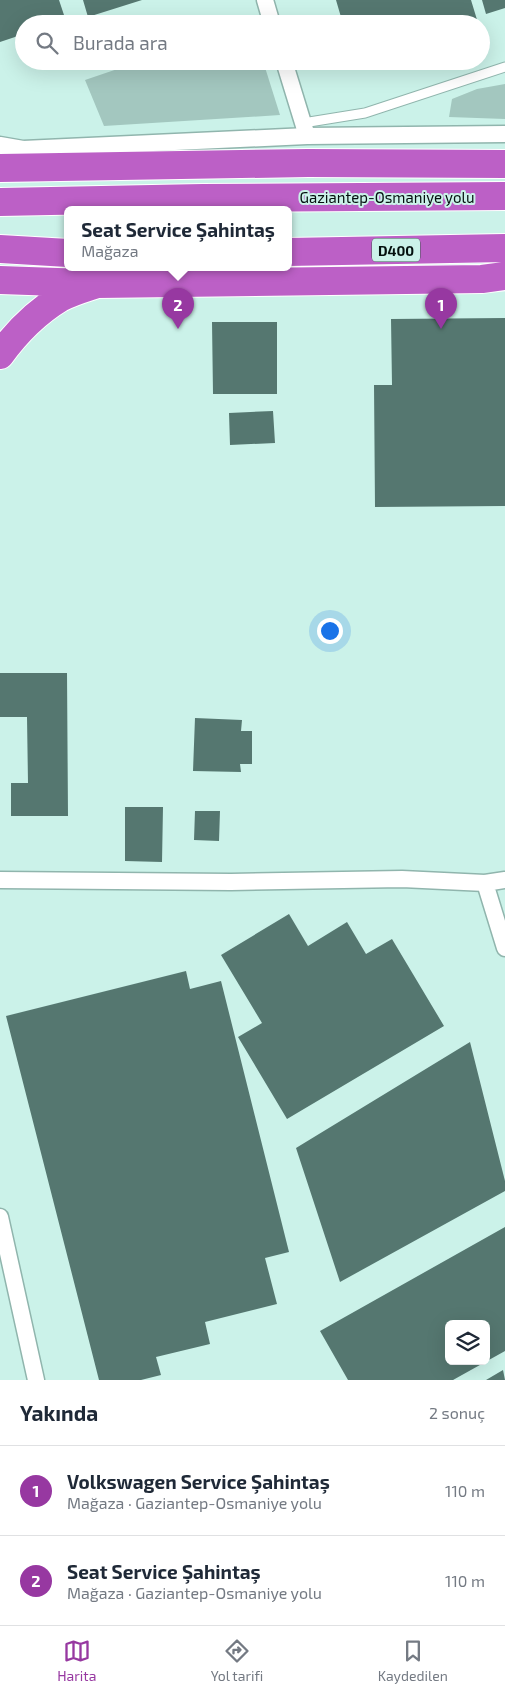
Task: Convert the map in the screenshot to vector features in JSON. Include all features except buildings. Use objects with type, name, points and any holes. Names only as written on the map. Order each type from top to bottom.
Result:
[{"type":"highway","points":[[0,168],[308,163],[505,164]]},
{"type":"highway","name":"Gaziantep-Osmaniye yolu","points":[[0,202],[505,196]]},
{"type":"highway","name":"D400","points":[[292,252],[505,248]]},
{"type":"highway","points":[[0,250],[64,253]]},
{"type":"highway","points":[[0,280],[96,284],[482,279],[505,276]]},
{"type":"highway","points":[[0,355],[10,341],[42,311],[62,297],[96,284]]},
{"type":"street","points":[[265,0],[269,15]]},
{"type":"street","points":[[287,70],[305,130]]},
{"type":"street","points":[[0,145],[23,149],[305,130],[505,134]]},
{"type":"street","points":[[0,168],[15,159],[23,149]]},
{"type":"street","points":[[0,880],[231,882],[402,879],[485,883],[505,880]]},
{"type":"street","points":[[485,883],[505,948]]},
{"type":"street","points":[[0,1216],[36,1380]]},
{"type":"lane","points":[[305,130],[365,113],[505,68]]},
{"type":"shaded area","points":[[114,70],[266,70],[280,115],[104,126],[85,80]]},
{"type":"shaded area","points":[[505,84],[505,119],[449,117],[452,99],[477,89]]},
{"type":"place","name":"Seat Service Şahintaş","points":[[178,329]]},
{"type":"place","name":"Volkswagen Service Şahintaş","points":[[441,329]]}]
